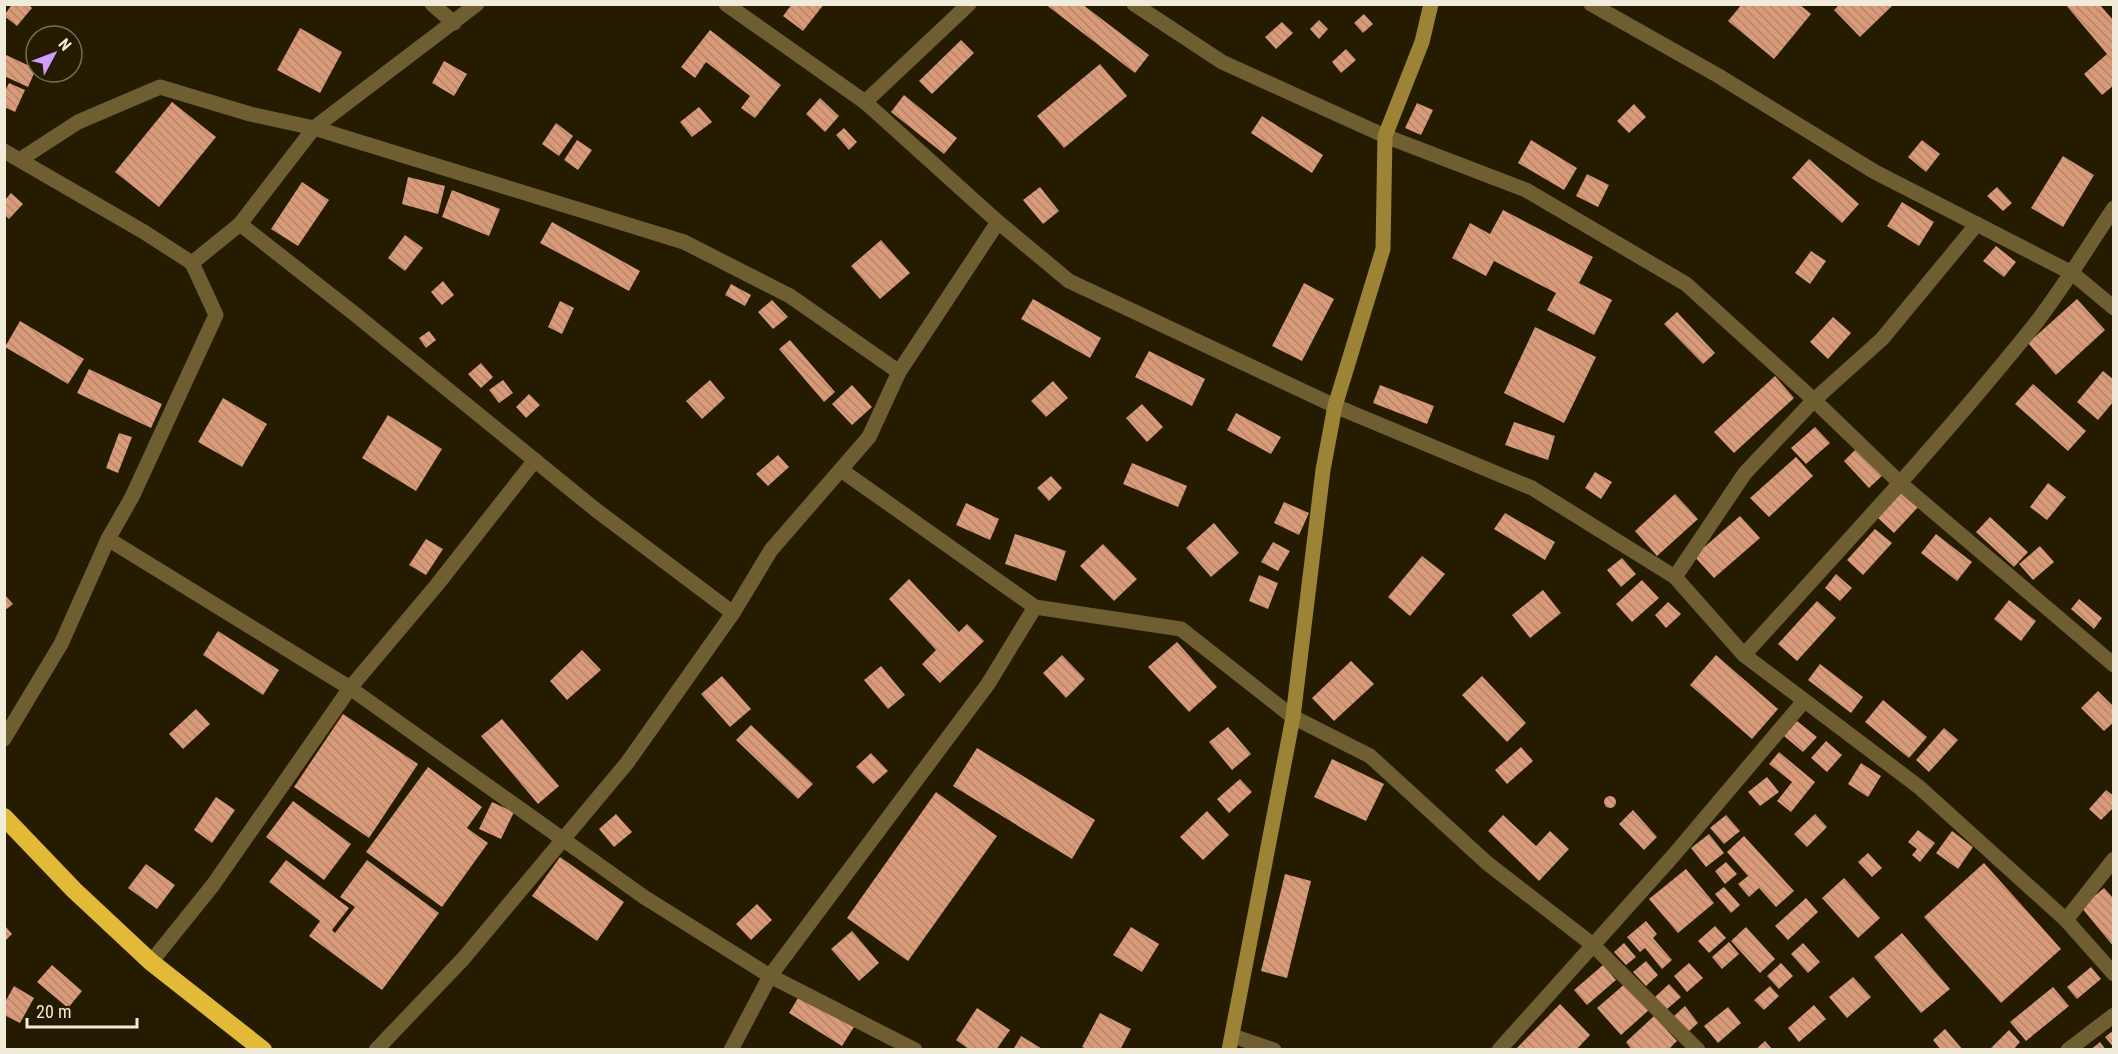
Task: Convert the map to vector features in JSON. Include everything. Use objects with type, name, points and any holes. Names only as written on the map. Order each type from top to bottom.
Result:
[{"type":"highway","points":[[4,817],[74,890],[151,962],[263,1050]]},
{"type":"street","points":[[432,4],[454,23]]},
{"type":"street","points":[[192,263],[240,224],[314,128],[477,4]]},
{"type":"street","points":[[726,4],[865,102],[998,222],[1069,281],[1335,406],[1532,488],[1675,577],[1744,655],[1919,787],[2066,920],[2114,974]]},
{"type":"street","points":[[865,102],[969,4]]},
{"type":"street","points":[[1134,4],[1222,62],[1385,136],[1526,190],[1686,284],[1814,400],[1900,483],[2114,665]]},
{"type":"street","points":[[1274,1050],[1231,1043],[1293,717],[1323,470],[1335,406],[1383,249],[1385,136],[1422,42],[1431,4]]},
{"type":"street","points":[[1591,4],[1717,75],[1875,172],[2072,273],[2114,308]]},
{"type":"street","points":[[21,159],[78,123],[160,87],[250,114],[314,128],[684,242],[790,296],[898,372]]},
{"type":"street","points":[[4,151],[144,232],[192,263],[216,315],[132,497],[108,538],[61,644],[4,739]]},
{"type":"street","points":[[1744,655],[1900,483],[2032,327],[2072,273],[2114,208]]},
{"type":"street","points":[[376,1050],[463,959],[627,763],[733,613],[771,550],[868,437],[898,372],[998,222]]},
{"type":"street","points":[[240,224],[596,510],[733,613]]},
{"type":"street","points":[[1675,577],[1745,473],[1814,400],[1882,339],[1977,224]]},
{"type":"street","points":[[151,962],[213,885],[350,688],[436,585],[534,460]]},
{"type":"street","points":[[841,470],[1035,607],[1181,629],[1293,717],[1370,756],[1487,863],[1593,945],[1698,1050]]},
{"type":"street","points":[[108,538],[350,688],[644,897],[770,976],[915,1050]]},
{"type":"street","points":[[731,1050],[770,976],[988,684],[1035,607]]},
{"type":"street","points":[[1499,1050],[1673,856],[1804,701]]},
{"type":"street","points":[[2066,920],[2114,859]]},
{"type":"street","points":[[2068,1050],[2114,1015]]},
{"type":"building","points":[[12,4],[28,4],[32,8],[17,26],[4,16]]},
{"type":"building","points":[[792,4],[824,4],[803,31],[783,16]]},
{"type":"building","points":[[1045,4],[1082,4],[1149,55],[1135,73]]},
{"type":"building","points":[[1742,4],[1799,4],[1811,14],[1774,59],[1728,21]]},
{"type":"building","points":[[1840,4],[1894,4],[1860,37],[1834,10]]},
{"type":"building","points":[[2065,4],[2099,4],[2114,21],[2114,85],[2102,95],[2084,74],[2107,54]]},
{"type":"building","points":[[1364,14],[1373,24],[1363,33],[1354,23]]},
{"type":"building","points":[[1319,20],[1328,29],[1319,39],[1310,29]]},
{"type":"building","points":[[1282,22],[1293,33],[1276,49],[1265,37]]},
{"type":"building","points":[[300,28],[342,52],[320,93],[277,70]]},
{"type":"building","points":[[710,30],[781,85],[755,118],[741,108],[750,96],[706,62],[695,78],[681,67]]},
{"type":"building","points":[[961,40],[974,53],[932,94],[919,81]]},
{"type":"building","points":[[1346,49],[1356,60],[1341,73],[1332,62]]},
{"type":"building","points":[[4,54],[24,63],[24,84],[29,84],[28,87],[4,76]]},
{"type":"building","points":[[444,61],[467,74],[454,96],[432,83]]},
{"type":"building","points":[[1100,64],[1127,96],[1064,148],[1037,116]]},
{"type":"building","points":[[9,83],[25,90],[15,112],[4,107],[4,93]]},
{"type":"building","points":[[904,95],[957,138],[944,154],[891,112]]},
{"type":"building","points":[[820,98],[839,116],[825,132],[806,114]]},
{"type":"building","points":[[172,102],[216,137],[159,207],[115,172]]},
{"type":"building","points":[[1417,103],[1433,110],[1421,135],[1405,128]]},
{"type":"building","points":[[1634,104],[1646,117],[1629,133],[1617,121]]},
{"type":"building","points":[[699,107],[712,122],[692,137],[680,122]]},
{"type":"building","points":[[1262,116],[1323,155],[1312,173],[1251,133]]},
{"type":"building","points":[[556,123],[573,136],[559,156],[542,144]]},
{"type":"building","points":[[844,128],[857,142],[849,150],[836,135]]},
{"type":"building","points":[[577,140],[592,150],[578,170],[564,160]]},
{"type":"building","points":[[1531,140],[1577,168],[1564,190],[1518,163]]},
{"type":"building","points":[[1922,140],[1940,154],[1926,172],[1908,157]]},
{"type":"building","points":[[2063,156],[2094,175],[2063,227],[2031,208]]},
{"type":"building","points":[[1809,159],[1859,204],[1842,223],[1792,178]]},
{"type":"building","points":[[1587,174],[1609,185],[1598,207],[1576,196]]},
{"type":"building","points":[[408,177],[445,186],[438,214],[402,204]]},
{"type":"building","points":[[302,182],[329,200],[298,246],[271,229]]},
{"type":"building","points":[[1040,187],[1059,211],[1043,224],[1023,200]]},
{"type":"building","points":[[1997,187],[2012,203],[2003,211],[1987,196]]},
{"type":"building","points":[[452,190],[500,209],[489,236],[442,217]]},
{"type":"building","points":[[11,193],[23,204],[9,219],[4,214],[4,201]]},
{"type":"building","points":[[1902,202],[1934,222],[1919,246],[1887,226]]},
{"type":"building","points":[[1503,210],[1593,257],[1579,283],[1612,300],[1594,335],[1547,310],[1556,293],[1494,261],[1486,276],[1452,258],[1470,223],[1490,234]]},
{"type":"building","points":[[552,222],[640,271],[629,291],[540,243]]},
{"type":"building","points":[[405,235],[423,248],[405,271],[388,258]]},
{"type":"building","points":[[881,240],[910,273],[880,299],[851,266]]},
{"type":"building","points":[[1996,246],[2016,262],[2004,277],[1983,261]]},
{"type":"building","points":[[1811,251],[1826,261],[1810,284],[1795,273]]},
{"type":"building","points":[[443,281],[454,295],[442,305],[431,292]]},
{"type":"building","points":[[1304,283],[1334,299],[1302,361],[1272,346]]},
{"type":"building","points":[[731,284],[751,295],[745,306],[725,295]]},
{"type":"building","points":[[1033,299],[1101,338],[1090,358],[1021,319]]},
{"type":"building","points":[[2077,299],[2105,330],[2056,375],[2028,343]]},
{"type":"building","points":[[772,300],[788,317],[773,329],[758,312]]},
{"type":"building","points":[[560,301],[574,308],[562,334],[548,327]]},
{"type":"building","points":[[1677,312],[1715,353],[1703,364],[1664,324]]},
{"type":"building","points":[[1833,317],[1851,333],[1828,359],[1810,342]]},
{"type":"building","points":[[20,321],[84,359],[68,384],[5,347]]},
{"type":"building","points":[[1535,327],[1596,357],[1564,423],[1504,393]]},
{"type":"building","points":[[429,331],[436,340],[426,348],[419,338]]},
{"type":"building","points":[[790,340],[835,392],[824,402],[779,349]]},
{"type":"building","points":[[1149,351],[1205,379],[1192,406],[1135,377]]},
{"type":"building","points":[[481,363],[493,377],[481,388],[468,374]]},
{"type":"building","points":[[89,369],[162,404],[151,428],[77,393]]},
{"type":"building","points":[[2103,371],[2114,380],[2114,401],[2098,420],[2077,402]]},
{"type":"building","points":[[1775,376],[1794,398],[1734,453],[1714,432]]},
{"type":"building","points":[[503,380],[513,393],[499,403],[489,390]]},
{"type":"building","points":[[710,380],[725,398],[702,419],[686,401]]},
{"type":"building","points":[[1053,381],[1068,398],[1046,417],[1031,401]]},
{"type":"building","points":[[2033,384],[2086,431],[2068,451],[2015,404]]},
{"type":"building","points":[[852,385],[872,407],[852,425],[832,404]]},
{"type":"building","points":[[1380,385],[1434,406],[1427,424],[1373,403]]},
{"type":"building","points":[[529,394],[540,405],[526,418],[516,407]]},
{"type":"building","points":[[223,398],[267,424],[242,467],[198,442]]},
{"type":"building","points":[[1142,404],[1163,427],[1147,442],[1126,418]]},
{"type":"building","points":[[1236,413],[1281,437],[1271,454],[1227,430]]},
{"type":"building","points":[[388,415],[442,449],[416,491],[362,458]]},
{"type":"building","points":[[1514,422],[1555,436],[1548,460],[1505,445]]},
{"type":"building","points":[[1815,427],[1830,443],[1806,464],[1791,448]]},
{"type":"building","points":[[119,433],[132,437],[118,473],[106,468]]},
{"type":"building","points":[[1858,447],[1884,474],[1869,488],[1844,461]]},
{"type":"building","points":[[778,455],[789,467],[768,486],[756,474]]},
{"type":"building","points":[[1796,457],[1813,476],[1769,517],[1750,498]]},
{"type":"building","points":[[1132,463],[1187,486],[1178,507],[1123,484]]},
{"type":"building","points":[[1595,472],[1612,482],[1601,499],[1585,488]]},
{"type":"building","points":[[1051,476],[1062,488],[1049,501],[1037,488]]},
{"type":"building","points":[[2048,483],[2066,497],[2047,520],[2030,507]]},
{"type":"building","points":[[1904,490],[1920,505],[1894,533],[1878,518]]},
{"type":"building","points":[[1675,494],[1698,519],[1657,556],[1635,531]]},
{"type":"building","points":[[1284,502],[1309,513],[1299,535],[1274,523]]},
{"type":"building","points":[[966,503],[999,519],[990,540],[956,525]]},
{"type":"building","points":[[1505,513],[1555,542],[1545,560],[1494,529]]},
{"type":"building","points":[[1740,516],[1760,538],[1714,578],[1694,556]]},
{"type":"building","points":[[1990,517],[2028,552],[2014,567],[1976,532]]},
{"type":"building","points":[[1214,523],[1239,553],[1211,577],[1186,548]]},
{"type":"building","points":[[1875,529],[1892,543],[1863,575],[1847,560]]},
{"type":"building","points":[[1015,534],[1066,551],[1056,581],[1005,564]]},
{"type":"building","points":[[1936,534],[1972,562],[1957,581],[1921,553]]},
{"type":"building","points":[[426,539],[443,549],[426,575],[409,565]]},
{"type":"building","points":[[1273,542],[1290,551],[1278,571],[1261,562]]},
{"type":"building","points":[[1103,544],[1137,579],[1114,601],[1080,566]]},
{"type":"building","points":[[2040,546],[2054,562],[2033,580],[2019,564]]},
{"type":"building","points":[[1422,556],[1445,574],[1410,616],[1388,597]]},
{"type":"building","points":[[1622,558],[1636,574],[1621,587],[1607,570]]},
{"type":"building","points":[[1836,574],[1852,588],[1840,601],[1825,588]]},
{"type":"building","points":[[1259,575],[1278,583],[1268,609],[1249,601]]},
{"type":"building","points":[[909,579],[959,632],[967,624],[984,641],[940,683],[922,664],[936,650],[889,599]]},
{"type":"building","points":[[1642,580],[1659,598],[1632,622],[1616,604]]},
{"type":"building","points":[[1543,590],[1561,613],[1530,638],[1512,615]]},
{"type":"building","points":[[4,594],[13,604],[4,611]]},
{"type":"building","points":[[2079,599],[2102,618],[2094,629],[2071,609]]},
{"type":"building","points":[[2009,600],[2036,621],[2021,641],[1994,619]]},
{"type":"building","points":[[1817,601],[1836,618],[1797,661],[1778,644]]},
{"type":"building","points":[[1668,602],[1681,614],[1666,628],[1655,615]]},
{"type":"building","points":[[218,631],[279,670],[263,695],[203,655]]},
{"type":"building","points":[[1177,642],[1217,687],[1189,712],[1148,667]]},
{"type":"building","points":[[582,650],[601,670],[567,700],[550,681]]},
{"type":"building","points":[[1062,655],[1085,679],[1066,698],[1043,673]]},
{"type":"building","points":[[1716,655],[1778,709],[1752,739],[1690,685]]},
{"type":"building","points":[[1351,661],[1374,684],[1334,721],[1312,698]]},
{"type":"building","points":[[1820,664],[1863,697],[1851,713],[1808,680]]},
{"type":"building","points":[[881,666],[905,695],[888,709],[864,680]]},
{"type":"building","points":[[722,676],[751,709],[730,727],[701,694]]},
{"type":"building","points":[[1482,676],[1526,723],[1507,742],[1462,695]]},
{"type":"building","points":[[2098,691],[2114,707],[2114,722],[2104,731],[2081,708]]},
{"type":"building","points":[[1883,700],[1927,737],[1909,758],[1865,722]]},
{"type":"building","points":[[196,709],[210,724],[183,749],[169,734]]},
{"type":"building","points":[[343,714],[418,764],[369,838],[294,787]]},
{"type":"building","points":[[502,719],[559,786],[538,804],[481,736]]},
{"type":"building","points":[[1797,721],[1817,737],[1803,752],[1784,736]]},
{"type":"building","points":[[751,725],[813,784],[798,799],[736,740]]},
{"type":"building","points":[[1228,727],[1251,754],[1232,770],[1209,742]]},
{"type":"building","points":[[1944,728],[1958,740],[1929,772],[1916,760]]},
{"type":"building","points":[[1826,741],[1842,755],[1827,772],[1811,758]]},
{"type":"building","points":[[1521,747],[1533,761],[1507,784],[1495,770]]},
{"type":"building","points":[[977,748],[1095,820],[1072,859],[953,786]]},
{"type":"building","points":[[1779,752],[1815,782],[1791,812],[1777,801],[1792,782],[1769,764]]},
{"type":"building","points":[[871,753],[888,771],[873,784],[856,767]]},
{"type":"building","points":[[1332,759],[1384,784],[1366,821],[1314,797]]},
{"type":"building","points":[[1861,763],[1881,776],[1868,797],[1848,784]]},
{"type":"building","points":[[428,767],[482,807],[467,828],[488,843],[442,907],[366,852]]},
{"type":"building","points":[[1767,777],[1779,792],[1760,806],[1748,792]]},
{"type":"building","points":[[1240,779],[1252,792],[1229,813],[1217,799]]},
{"type":"building","points":[[2106,790],[2114,796],[2114,807],[2101,820],[2089,809]]},
{"type":"building","points":[[936,792],[997,836],[908,961],[847,918]]},
{"type":"building","points":[[1612,796],[1616,802],[1612,808],[1608,808],[1604,800]]},
{"type":"building","points":[[216,797],[235,810],[212,843],[194,830]]},
{"type":"building","points":[[293,801],[351,844],[324,880],[266,837]]},
{"type":"building","points":[[492,802],[514,812],[501,839],[479,829]]},
{"type":"building","points":[[1633,810],[1657,837],[1644,850],[1619,824]]},
{"type":"building","points":[[1207,811],[1229,835],[1203,860],[1180,837]]},
{"type":"building","points":[[616,814],[632,832],[614,847],[599,829]]},
{"type":"building","points":[[1815,814],[1827,827],[1807,847],[1794,834]]},
{"type":"building","points":[[1503,815],[1536,846],[1550,831],[1569,849],[1539,881],[1488,831]]},
{"type":"building","points":[[1726,815],[1740,831],[1724,844],[1710,828]]},
{"type":"building","points":[[1918,830],[1935,843],[1920,862],[1912,855],[1917,849],[1908,842]]},
{"type":"building","points":[[1952,831],[1973,847],[1958,869],[1936,853]]},
{"type":"building","points":[[1709,834],[1724,853],[1706,867],[1691,848]]},
{"type":"building","points":[[1744,836],[1794,891],[1776,907],[1759,888],[1749,897],[1738,884],[1748,876],[1727,852]]},
{"type":"building","points":[[1868,853],[1882,868],[1872,877],[1858,862]]},
{"type":"building","points":[[560,857],[624,902],[597,941],[532,896]]},
{"type":"building","points":[[286,860],[349,908],[332,930],[335,933],[355,907],[340,897],[367,860],[439,913],[382,990],[309,936],[320,921],[269,882]]},
{"type":"building","points":[[1726,862],[1737,874],[1725,884],[1715,871]]},
{"type":"building","points":[[1984,863],[2061,949],[2001,1003],[1924,917]]},
{"type":"building","points":[[146,864],[175,885],[157,909],[128,888]]},
{"type":"building","points":[[1686,869],[1714,903],[1678,933],[1649,899]]},
{"type":"building","points":[[1285,874],[1311,881],[1287,978],[1261,971]]},
{"type":"building","points":[[1844,878],[1880,918],[1858,938],[1822,898]]},
{"type":"building","points":[[1724,887],[1740,905],[1731,913],[1715,894]]},
{"type":"building","points":[[2104,888],[2114,899],[2114,947],[2081,907]]},
{"type":"building","points":[[1806,898],[1818,912],[1788,940],[1775,926]]},
{"type":"building","points":[[757,904],[772,920],[751,940],[736,924]]},
{"type":"building","points":[[1646,921],[1657,934],[1653,938],[1672,960],[1662,969],[1645,948],[1640,952],[1627,937]]},
{"type":"building","points":[[4,925],[12,934],[4,942]]},
{"type":"building","points":[[1715,926],[1726,938],[1709,953],[1698,941]]},
{"type":"building","points":[[1131,927],[1159,944],[1142,972],[1113,955]]},
{"type":"building","points":[[1746,927],[1775,959],[1760,973],[1731,941]]},
{"type":"building","points":[[852,931],[879,963],[859,981],[831,949]]},
{"type":"building","points":[[1902,933],[1950,989],[1921,1013],[1874,957]]},
{"type":"building","points":[[1729,942],[1739,954],[1722,969],[1712,957]]},
{"type":"building","points":[[1624,943],[1636,957],[1626,965],[1614,952]]},
{"type":"building","points":[[1803,943],[1820,962],[1808,973],[1791,954]]},
{"type":"building","points":[[1646,961],[1658,975],[1646,986],[1633,972]]},
{"type":"building","points":[[1689,963],[1703,978],[1687,992],[1674,976]]},
{"type":"building","points":[[1781,963],[1793,976],[1779,989],[1767,976]]},
{"type":"building","points":[[52,965],[82,991],[68,1008],[37,982]]},
{"type":"building","points":[[1603,965],[1616,980],[1587,1005],[1574,990]]},
{"type":"building","points":[[2091,967],[2101,979],[2077,999],[2067,987]]},
{"type":"building","points":[[1853,977],[1871,997],[1847,1018],[1829,997]]},
{"type":"building","points":[[1627,982],[1650,1009],[1621,1035],[1597,1008]]},
{"type":"building","points":[[1669,984],[1681,997],[1666,1010],[1655,997]]},
{"type":"building","points":[[14,986],[34,998],[20,1023],[4,1015],[4,1004]]},
{"type":"building","points":[[1770,986],[1779,996],[1764,1010],[1754,1000]]},
{"type":"building","points":[[2053,987],[2069,1006],[2026,1041],[2010,1022]]},
{"type":"building","points":[[801,993],[854,1027],[842,1046],[789,1013]]},
{"type":"building","points":[[1560,1004],[1590,1035],[1576,1050],[1515,1050]]},
{"type":"building","points":[[1814,1005],[1826,1019],[1799,1042],[1788,1028]]},
{"type":"building","points":[[1685,1006],[1698,1023],[1687,1033],[1674,1016]]},
{"type":"building","points":[[1728,1007],[1741,1023],[1718,1043],[1704,1026]]},
{"type":"building","points":[[977,1008],[1010,1030],[996,1050],[970,1050],[956,1040]]},
{"type":"building","points":[[1100,1013],[1131,1029],[1120,1050],[1088,1050],[1082,1047]]},
{"type":"building","points":[[1654,1016],[1677,1041],[1668,1050],[1632,1050],[1626,1042]]},
{"type":"building","points":[[1945,1029],[1963,1050],[1941,1050],[1933,1040]]},
{"type":"building","points":[[2009,1030],[2020,1042],[2013,1050],[1989,1050]]},
{"type":"building","points":[[2114,1030],[2114,1048],[2105,1037]]},
{"type":"building","points":[[1021,1036],[1044,1050],[1013,1050]]},
{"type":"building","points":[[1765,1041],[1773,1050],[1755,1050]]},
{"type":"building","points":[[2100,1042],[2106,1050],[2090,1050]]}]
